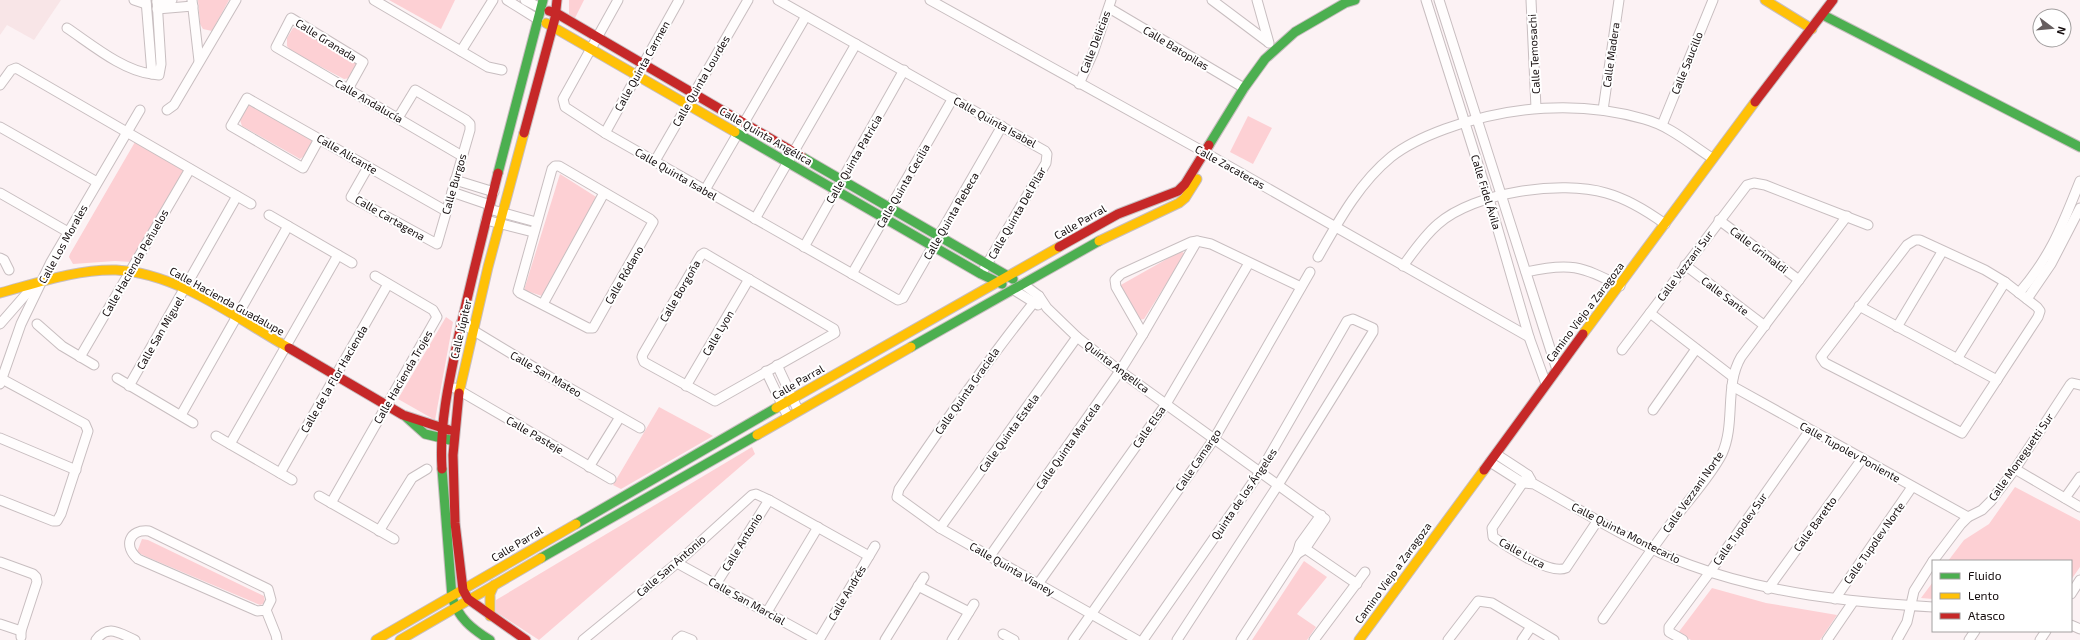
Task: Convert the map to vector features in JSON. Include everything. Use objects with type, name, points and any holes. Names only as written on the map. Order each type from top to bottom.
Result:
[{"type":"street","points":[[134,0],[146,2],[152,74]]},
{"type":"street","points":[[157,4],[172,0]]},
{"type":"street","points":[[167,110],[174,105],[236,0]]},
{"type":"street","points":[[374,0],[488,67],[502,70]]},
{"type":"street","points":[[461,51],[493,0]]},
{"type":"street","name":"Calle Quinta Angélica","points":[[507,0],[539,20],[553,26],[981,274],[1014,290]]},
{"type":"street","name":"Calle Quinta Angélica","points":[[525,0],[543,5],[556,12],[597,38],[743,124],[986,265],[1023,284]]},
{"type":"street","name":"Calle Júpiter","points":[[526,640],[468,599],[462,590],[455,523],[454,431],[459,390],[472,330],[553,26],[557,0]]},
{"type":"street","name":"Calle Quinta Isabel","points":[[618,0],[563,99],[563,103],[567,109],[605,133],[895,299]]},
{"type":"street","name":"Calle Quinta Carmen","points":[[605,133],[679,0]]},
{"type":"street","name":"Calle Quinta Lourdes","points":[[655,161],[748,0]]},
{"type":"street","name":"Calle Quinta Isabel","points":[[778,0],[1045,151]]},
{"type":"street","name":"Calle Zacatecas","points":[[930,0],[1335,226],[1529,337]]},
{"type":"street","points":[[1212,0],[1268,42],[1274,50]]},
{"type":"street","points":[[1257,0],[1268,42]]},
{"type":"street","name":"Calle Parral","points":[[400,640],[468,599],[798,410],[1014,290],[1103,238],[1183,201],[1206,154],[1244,88],[1274,50],[1295,32],[1344,2],[1355,0]]},
{"type":"street","name":"Calle Fidel Ávila","points":[[1426,0],[1489,199],[1529,337],[1546,384]]},
{"type":"street","name":"Calle Fidel Ávila","points":[[1439,0],[1478,119],[1500,196],[1557,370]]},
{"type":"street","name":"Calle Temosachi","points":[[1531,0],[1536,108]]},
{"type":"street","name":"Calle Madera","points":[[1603,110],[1619,0]]},
{"type":"street","name":"Calle Saucillo","points":[[1662,125],[1713,0]]},
{"type":"street","points":[[1765,0],[1812,29]]},
{"type":"street","name":"Camino Viejo a Zaragoza","points":[[1359,640],[1546,384],[1620,286],[1712,158],[1823,16],[1833,0]]},
{"type":"street","points":[[157,4],[192,3],[199,61]]},
{"type":"street","points":[[67,28],[112,58],[137,70],[159,75],[161,70],[157,4]]},
{"type":"street","name":"Calle Delicias","points":[[1079,84],[1093,53],[1110,4]]},
{"type":"street","name":"Calle Batopilas","points":[[1110,4],[1244,88]]},
{"type":"street","name":"Calle Júpiter","points":[[490,640],[468,625],[454,608],[444,501],[442,440],[449,383],[461,323],[486,220],[543,5]]},
{"type":"street","points":[[705,190],[806,16]]},
{"type":"street","points":[[1823,16],[2080,147]]},
{"type":"street","name":"Calle Granada","points":[[276,47],[292,18],[363,62],[348,89]]},
{"type":"street","points":[[149,31],[159,30]]},
{"type":"street","points":[[755,219],[856,44]]},
{"type":"street","name":"Calle Andalucía","points":[[276,47],[462,156]]},
{"type":"street","points":[[0,85],[10,70],[16,68],[251,204]]},
{"type":"street","name":"Calle Quinta Patricia","points":[[804,247],[904,70]]},
{"type":"street","name":"Calle Burgos","points":[[398,118],[414,90],[466,120],[470,124],[437,244]]},
{"type":"street","name":"Calle Alicante","points":[[319,139],[303,168],[231,126],[247,98],[446,211]]},
{"type":"street","name":"Calle Quinta Cecilia","points":[[852,274],[953,98]]},
{"type":"street","points":[[1318,257],[1335,226],[1364,185],[1392,156],[1433,134],[1464,122],[1536,108],[1603,110],[1645,119],[1662,125],[1712,158]]},
{"type":"street","name":"Calle Los Morales","points":[[1,382],[21,324],[38,283],[140,110]]},
{"type":"street","name":"Calle Quinta Rebeca","points":[[895,299],[900,300],[903,298],[1002,126]]},
{"type":"street","points":[[0,127],[97,182]]},
{"type":"street","name":"Calle Quinta Del Pilar","points":[[981,274],[1046,163],[1047,154],[1045,151]]},
{"type":"street","name":"Calle Parral","points":[[376,640],[998,281],[1118,214],[1178,191],[1185,184],[1206,154]]},
{"type":"street","name":"Calle Ródano","points":[[555,166],[559,166],[650,218],[653,222],[652,227],[593,328],[588,328],[518,291],[536,222],[552,169],[555,166]]},
{"type":"street","name":"Calle Cartagena","points":[[368,167],[351,197],[437,244]]},
{"type":"street","name":"Calle Hacienda Peñuelos","points":[[80,357],[190,169]]},
{"type":"street","points":[[455,180],[494,192]]},
{"type":"street","points":[[2019,293],[2042,265],[2053,246],[2080,182]]},
{"type":"street","name":"Calle Vezzani Sur","points":[[1622,350],[1742,190],[1749,184],[1764,185],[1847,216]]},
{"type":"street","points":[[1403,266],[1421,241],[1439,223],[1471,206],[1489,199],[1537,189],[1585,188],[1623,198],[1665,224]]},
{"type":"street","points":[[452,192],[504,213],[536,222]]},
{"type":"street","points":[[0,193],[68,232]]},
{"type":"street","points":[[543,304],[604,193]]},
{"type":"street","name":"Calle San Miguel","points":[[129,386],[237,196]]},
{"type":"street","points":[[2027,299],[2055,258],[2080,208]]},
{"type":"street","points":[[269,215],[352,263]]},
{"type":"street","points":[[1847,216],[1868,225]]},
{"type":"street","name":"Calle Vezzani Norte","points":[[1603,619],[1652,548],[1721,455],[1728,435],[1733,377],[1736,365],[1847,216]]},
{"type":"street","points":[[486,220],[533,232]]},
{"type":"street","name":"Calle Grimaldi","points":[[1720,220],[1799,280]]},
{"type":"street","points":[[181,415],[288,226]]},
{"type":"street","points":[[1920,240],[1942,252],[1985,270],[2005,282],[2038,309],[2039,314],[1964,432],[1961,434],[1822,361],[1822,354],[1911,241],[1920,240]]},
{"type":"street","points":[[1144,334],[1116,287],[1115,280],[1117,276],[1191,242],[1197,241],[1211,244],[1300,288]]},
{"type":"street","name":"Calle Quinta Marcela","points":[[990,556],[1120,371],[1144,334],[1197,241]]},
{"type":"street","points":[[1897,327],[1942,252]]},
{"type":"street","name":"Calle Borgoña","points":[[706,253],[835,330],[834,335],[776,365],[715,401],[644,362],[642,357],[701,255],[706,253]]},
{"type":"street","points":[[230,444],[338,255]]},
{"type":"street","points":[[0,258],[4,260],[9,270]]},
{"type":"street","name":"Calle Elsa","points":[[1038,584],[1166,404],[1249,263]]},
{"type":"street","points":[[1526,272],[1565,265],[1583,269],[1620,286]]},
{"type":"street","name":"Calle Sante","points":[[1685,265],[1765,326]]},
{"type":"street","name":"Calle Hacienda Guadalupe","points":[[0,293],[99,270],[130,271],[155,275],[185,288],[403,415],[443,429],[454,431]]},
{"type":"street","name":"Calle Camargo","points":[[1073,640],[1214,439],[1310,272]]},
{"type":"street","name":"Calle Hacienda Trojes","points":[[331,503],[436,318],[433,310],[375,276]]},
{"type":"street","name":"Calle Lyon","points":[[686,386],[749,279]]},
{"type":"street","points":[[1957,359],[2005,282]]},
{"type":"street","points":[[0,324],[38,283]]},
{"type":"street","name":"Calle de la Flor Hacienda","points":[[280,473],[388,284]]},
{"type":"street","name":"Quinta Angelica","points":[[1023,284],[1039,296],[1046,308],[1077,337],[1120,371],[1323,518],[1303,547]]},
{"type":"street","name":"Quinta Angelica","points":[[1014,290],[1033,303],[1046,308]]},
{"type":"street","name":"Calle Quinta Graciela","points":[[898,489],[997,347],[1039,296]]},
{"type":"street","points":[[1859,306],[1996,380]]},
{"type":"street","points":[[1650,313],[1733,377]]},
{"type":"street","name":"Quinta de los Ángeles","points":[[1142,640],[1260,472],[1347,320],[1353,319],[1373,328],[1373,332],[1278,485],[1177,640]]},
{"type":"street","name":"Calle San Mateo","points":[[461,323],[640,428]]},
{"type":"street","points":[[38,324],[62,346],[94,365]]},
{"type":"street","name":"Calle Quinta Estela","points":[[940,528],[1077,337]]},
{"type":"street","points":[[1653,410],[1696,349]]},
{"type":"street","points":[[776,365],[798,410]]},
{"type":"street","points":[[766,371],[788,416]]},
{"type":"street","points":[[117,378],[193,423]]},
{"type":"street","points":[[0,500],[53,521],[57,520],[88,436],[85,424],[1,382]]},
{"type":"street","name":"Calle Pasteje","points":[[449,383],[589,467],[611,478]]},
{"type":"street","name":"Calle Moneguetti Sur","points":[[1934,560],[1960,524],[1968,517],[1982,510],[2015,469],[2076,384]]},
{"type":"street","name":"Calle Tupolev Poniente","points":[[1732,386],[1968,517]]},
{"type":"street","name":"Calle Hacienda Guadalupe","points":[[403,415],[417,429],[442,440],[454,441]]},
{"type":"street","points":[[589,467],[620,417]]},
{"type":"street","name":"Calle Tupolev Sur","points":[[1683,640],[1669,632],[1669,627],[1710,572],[1810,430]]},
{"type":"street","points":[[216,436],[292,480]]},
{"type":"street","points":[[0,438],[76,470]]},
{"type":"street","name":"Calle Quinta Montecarlo","points":[[1496,454],[1525,479]]},
{"type":"street","name":"Calle Baretto","points":[[1768,588],[1862,459]]},
{"type":"street","name":"Calle Quinta Montecarlo","points":[[1490,462],[1525,479],[1652,548],[1710,572],[1768,588],[1853,602],[1932,607]]},
{"type":"street","points":[[379,531],[412,478],[427,469]]},
{"type":"street","points":[[2015,469],[2080,506]]},
{"type":"street","points":[[2065,498],[2080,477]]},
{"type":"street","name":"Calle Luca","points":[[1525,479],[1492,528],[1491,532],[1493,537],[1505,545],[1551,569],[1560,571],[1566,568],[1598,520]]},
{"type":"street","name":"Calle Tupolev Norte","points":[[1835,599],[1912,487]]},
{"type":"street","name":"Calle Quinta Vianey","points":[[898,489],[897,494],[900,501],[940,528],[1137,640]]},
{"type":"street","name":"Calle San Antonio","points":[[583,640],[677,563],[752,495],[758,495],[769,500]]},
{"type":"street","points":[[319,496],[394,540]]},
{"type":"street","points":[[769,500],[869,556]]},
{"type":"street","name":"Calle Antonio","points":[[716,584],[769,500]]},
{"type":"street","points":[[767,612],[818,527]]},
{"type":"street","points":[[141,530],[149,531],[268,589],[271,600],[266,610],[257,612],[138,559],[131,553],[129,545],[133,535],[141,530]]},
{"type":"street","name":"Calle Andrés","points":[[818,640],[875,546]]},
{"type":"street","points":[[1241,640],[1303,547],[1357,584]]},
{"type":"street","points":[[0,562],[33,574],[36,577],[37,582],[21,634],[0,624]]},
{"type":"street","name":"Calle Moneguetti Sur","points":[[1897,640],[1907,622],[1916,585],[1932,562]]},
{"type":"street","name":"Calle San Marcial","points":[[677,563],[818,640]]},
{"type":"street","points":[[1314,640],[1365,572]]},
{"type":"street","points":[[886,640],[924,576]]},
{"type":"street","points":[[2072,592],[2080,580]]},
{"type":"street","points":[[490,616],[490,594],[494,585]]},
{"type":"street","points":[[918,586],[972,608],[952,640]]},
{"type":"street","points":[[1448,640],[1478,601],[1492,603],[1552,639]]},
{"type":"street","points":[[1827,640],[1853,602]]},
{"type":"street","points":[[266,610],[279,638]]},
{"type":"street","points":[[1522,640],[1531,627]]},
{"type":"street","points":[[96,640],[102,632],[109,630],[135,640]]},
{"type":"street","points":[[1003,634],[1014,640]]},
{"type":"street","points":[[677,640],[682,636],[689,638]]},
{"type":"shaded area","points":[[0,0],[61,0],[34,40],[7,25],[0,35]]},
{"type":"shaded area","points":[[198,0],[229,0],[212,31],[203,29],[200,24]]},
{"type":"shaded area","points":[[389,0],[455,0],[441,29]]},
{"type":"shaded area","points":[[569,0],[584,0],[575,18],[569,14]]},
{"type":"shaded area","points":[[299,27],[357,62],[350,78],[344,79],[291,51],[287,46],[287,38],[293,28]]},
{"type":"shaded area","points":[[251,105],[310,138],[312,141],[305,155],[300,159],[242,126],[240,120],[248,106]]},
{"type":"shaded area","points":[[1248,116],[1272,128],[1253,164],[1230,152]]},
{"type":"shaded area","points":[[135,142],[184,170],[131,262],[115,261],[73,264],[69,257],[70,254]]},
{"type":"shaded area","points":[[560,174],[601,200],[542,296],[524,290]]},
{"type":"shaded area","points":[[1181,251],[1185,254],[1144,319],[1139,320],[1119,286]]},
{"type":"shaded area","points":[[446,317],[453,322],[435,420],[398,399]]},
{"type":"shaded area","points":[[659,407],[713,436],[621,489],[613,485]]},
{"type":"shaded area","points":[[752,447],[755,454],[539,640],[496,612],[496,600]]},
{"type":"shaded area","points":[[2015,487],[2080,521],[2080,567],[2072,579],[2072,560],[1949,560],[1964,540],[1989,524]]},
{"type":"shaded area","points":[[142,539],[148,540],[264,596],[265,603],[260,605],[137,552]]},
{"type":"shaded area","points":[[1304,561],[1327,577],[1297,614],[1316,627],[1307,640],[1252,640]]},
{"type":"shaded area","points":[[1932,583],[1932,599],[1921,598]]},
{"type":"shaded area","points":[[1712,588],[1766,603],[1837,615],[1820,640],[1691,640],[1678,633]]},
{"type":"traffic: fast","points":[[498,173],[543,0]]},
{"type":"traffic: fast","points":[[1209,145],[1244,88],[1265,59],[1295,32],[1345,3],[1355,0]]},
{"type":"traffic: fast","points":[[1823,15],[2080,147]]},
{"type":"traffic: fast","points":[[735,132],[981,274],[1002,284]]},
{"type":"traffic: fast","points":[[802,157],[1013,279]]},
{"type":"traffic: fast","points":[[911,347],[1099,241]]},
{"type":"traffic: fast","points":[[576,524],[776,408]]},
{"type":"traffic: fast","points":[[406,417],[425,434],[450,440]]},
{"type":"traffic: fast","points":[[541,558],[757,435]]},
{"type":"traffic: fast","points":[[442,469],[452,597],[458,611],[466,622],[477,632],[490,640]]},
{"type":"traffic: slow","points":[[1765,0],[1812,29]]},
{"type":"traffic: slow","points":[[546,23],[735,132]]},
{"type":"traffic: slow","points":[[1583,334],[1755,102]]},
{"type":"traffic: slow","points":[[459,393],[488,267],[524,133]]},
{"type":"traffic: slow","points":[[1099,241],[1179,203],[1185,198],[1197,179]]},
{"type":"traffic: slow","points":[[776,408],[1059,247]]},
{"type":"traffic: slow","points":[[0,293],[72,274],[101,270],[139,273],[162,279],[184,288],[206,299],[289,348]]},
{"type":"traffic: slow","points":[[757,435],[911,347]]},
{"type":"traffic: slow","points":[[1359,640],[1484,470]]},
{"type":"traffic: slow","points":[[376,640],[576,524]]},
{"type":"traffic: slow","points":[[400,640],[541,558]]},
{"type":"traffic: slow","points":[[490,616],[490,594],[494,585]]},
{"type":"traffic: jam","points":[[524,133],[555,18],[557,0]]},
{"type":"traffic: jam","points":[[1755,102],[1833,0]]},
{"type":"traffic: jam","points":[[549,11],[556,13],[802,157]]},
{"type":"traffic: jam","points":[[1059,247],[1118,214],[1178,191],[1185,184],[1209,145]]},
{"type":"traffic: jam","points":[[442,469],[441,453],[443,420],[448,387],[467,298],[498,173]]},
{"type":"traffic: jam","points":[[1484,470],[1583,334]]},
{"type":"traffic: jam","points":[[289,348],[403,415],[449,430]]},
{"type":"traffic: jam","points":[[459,393],[453,455],[455,523],[463,590],[468,599],[526,640]]}]
